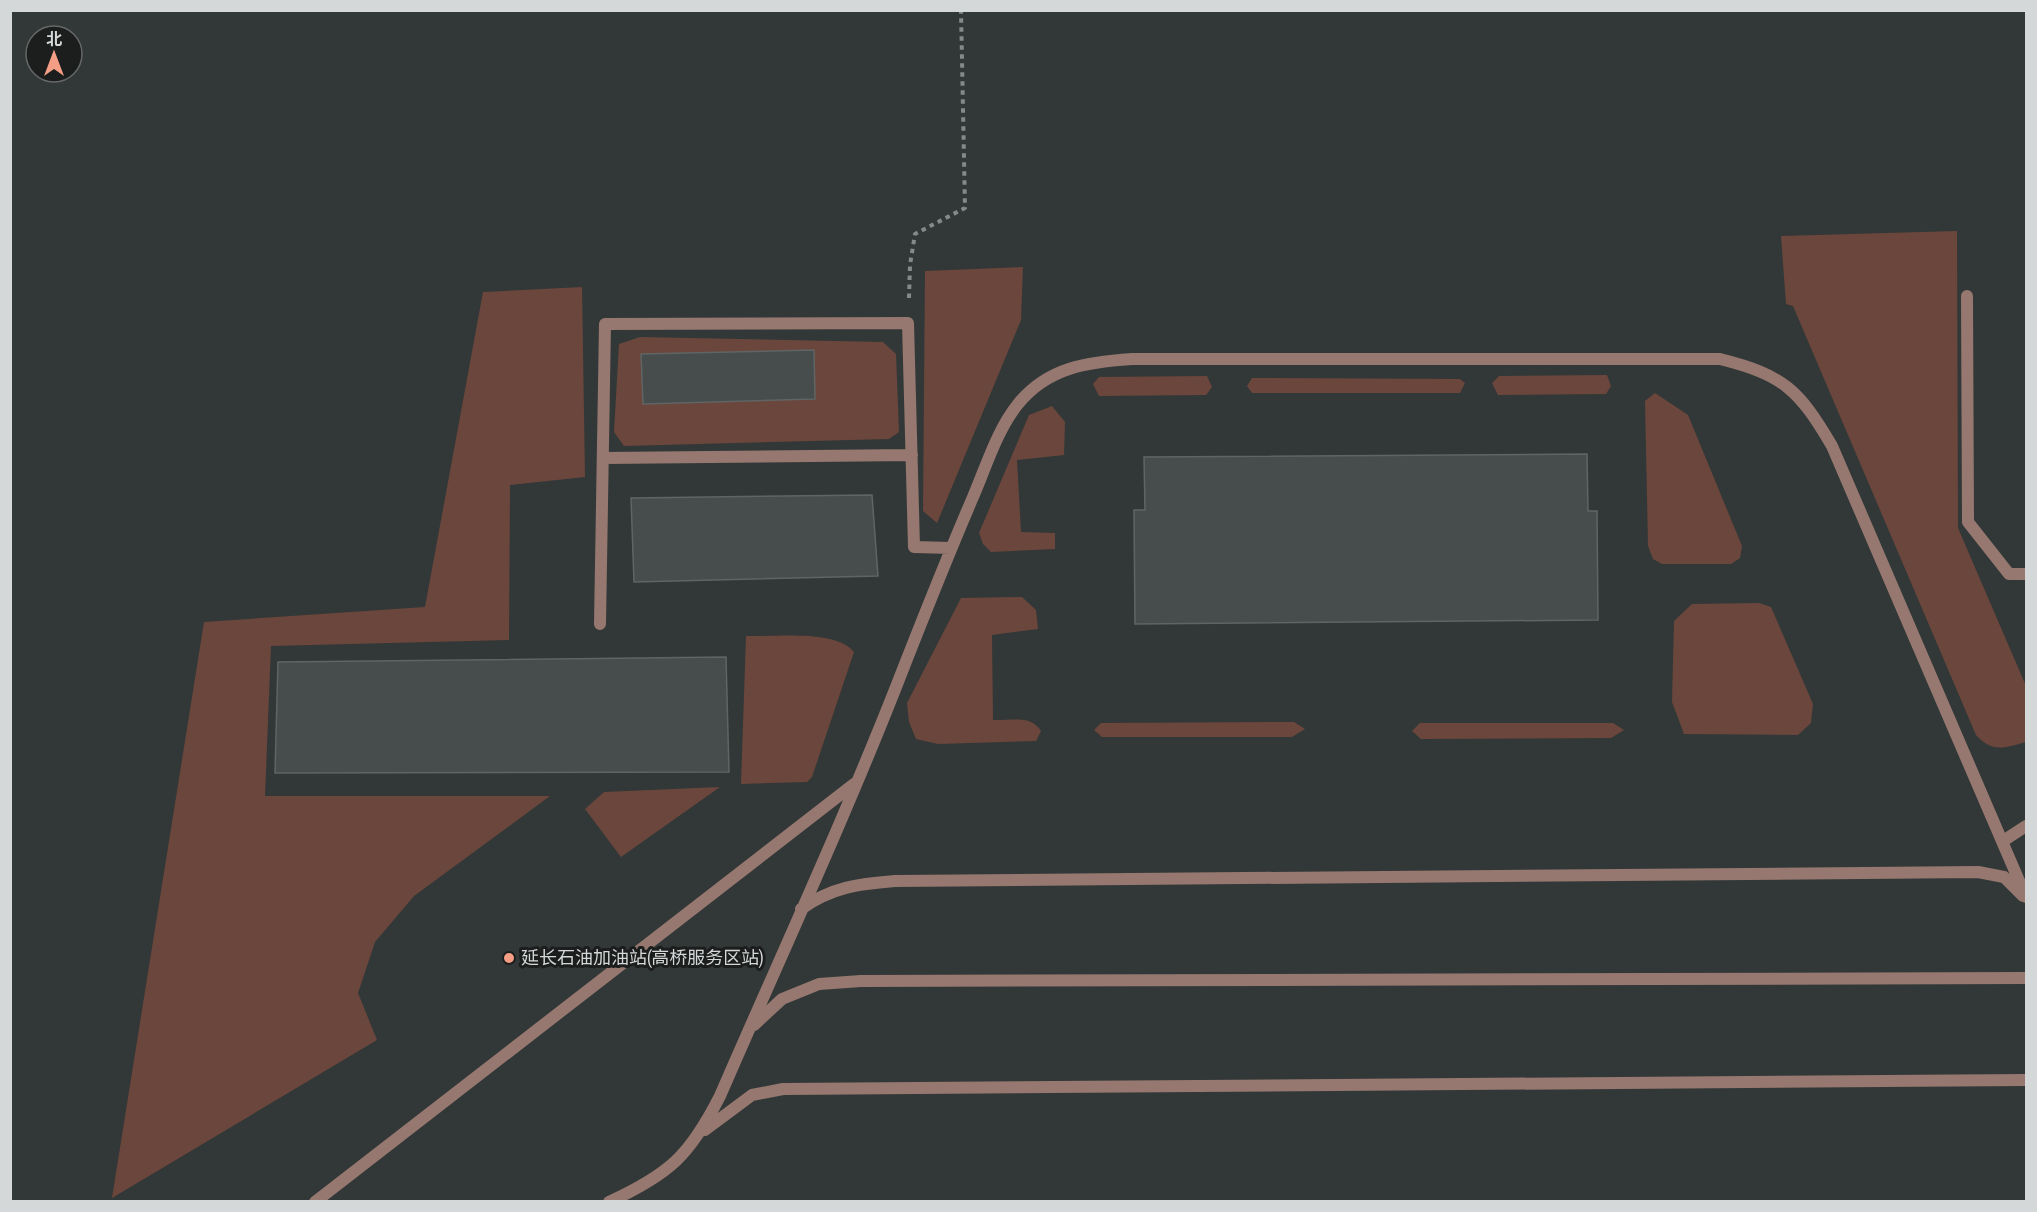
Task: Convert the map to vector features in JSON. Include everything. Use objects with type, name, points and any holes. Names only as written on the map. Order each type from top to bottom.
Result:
[{"type":"lane","points":[[1967,296],[1968,522],[2009,574],[2026,574]]},
{"type":"lane","points":[[600,624],[605,324],[908,323],[914,547],[951,548]]},
{"type":"lane","points":[[702,1133],[855,784],[997,439],[1017,404],[1037,384],[1061,370],[1093,362],[1132,359],[1720,359],[1757,368],[1783,383],[1808,406],[1832,446],[2026,898]]},
{"type":"lane","points":[[603,458],[912,455]]},
{"type":"lane","points":[[315,1202],[855,784]]},
{"type":"lane","points":[[2003,841],[2026,826]]},
{"type":"lane","points":[[800,910],[820,896],[854,884],[907,880],[1978,872],[2004,877],[2026,898]]},
{"type":"lane","points":[[749,1029],[782,999],[819,984],[861,981],[2026,978]]},
{"type":"lane","points":[[609,1202],[646,1185],[678,1162],[702,1133],[752,1095],[783,1089],[2026,1080]]},
{"type":"path","points":[[908,323],[910,265],[915,234],[965,208],[961,10]]},
{"type":"shaded area","points":[[1957,231],[1958,528],[2026,686],[2026,742],[1999,748],[1988,745],[1976,735],[1793,306],[1786,304],[1781,236]]},
{"type":"shaded area","points":[[1023,267],[1021,320],[937,523],[923,511],[925,271]]},
{"type":"shaded area","points":[[582,287],[585,477],[510,485],[509,640],[271,646],[265,796],[550,796],[414,896],[375,942],[358,993],[377,1040],[112,1198],[204,622],[425,607],[483,292]]},
{"type":"shaded area","points":[[640,337],[883,342],[896,354],[899,432],[889,439],[624,446],[614,432],[619,344]]},
{"type":"shaded area","points":[[1607,375],[1611,386],[1606,394],[1498,395],[1492,383],[1499,376]]},
{"type":"shaded area","points":[[1207,376],[1212,387],[1206,395],[1099,396],[1093,384],[1099,377]]},
{"type":"shaded area","points":[[1252,378],[1460,379],[1465,383],[1460,393],[1252,393],[1247,386]]},
{"type":"shaded area","points":[[1655,393],[1688,415],[1742,546],[1740,558],[1731,564],[1662,564],[1653,559],[1648,546],[1645,401]]},
{"type":"shaded area","points":[[1052,406],[1065,422],[1064,455],[1017,460],[1021,532],[1055,533],[1055,549],[991,552],[983,544],[979,533],[1029,415]]},
{"type":"shaded area","points":[[1022,597],[1036,610],[1038,629],[992,635],[993,720],[1032,722],[1041,731],[1036,741],[938,744],[916,739],[909,722],[907,703],[961,598]]},
{"type":"shaded area","points":[[1759,603],[1771,607],[1813,704],[1811,723],[1798,735],[1684,734],[1672,702],[1674,621],[1692,604]]},
{"type":"shaded area","points":[[746,636],[819,637],[845,645],[854,652],[812,777],[807,782],[741,784]]},
{"type":"shaded area","points":[[1294,722],[1305,729],[1292,737],[1102,737],[1094,730],[1101,723]]},
{"type":"shaded area","points":[[1420,723],[1613,723],[1624,730],[1611,738],[1421,739],[1412,731]]},
{"type":"shaded area","points":[[720,787],[621,857],[585,809],[604,792]]},
{"type":"building","points":[[814,350],[815,399],[643,404],[641,354]]},
{"type":"building","points":[[1587,454],[1588,511],[1597,511],[1598,620],[1135,624],[1134,510],[1145,510],[1144,457]]},
{"type":"building","points":[[872,495],[878,576],[634,582],[631,498]]},
{"type":"building","points":[[726,657],[729,772],[275,773],[278,662]]},
{"type":"place","name":"延长石油加油站(高桥服务区站)","points":[[509,958]]}]
